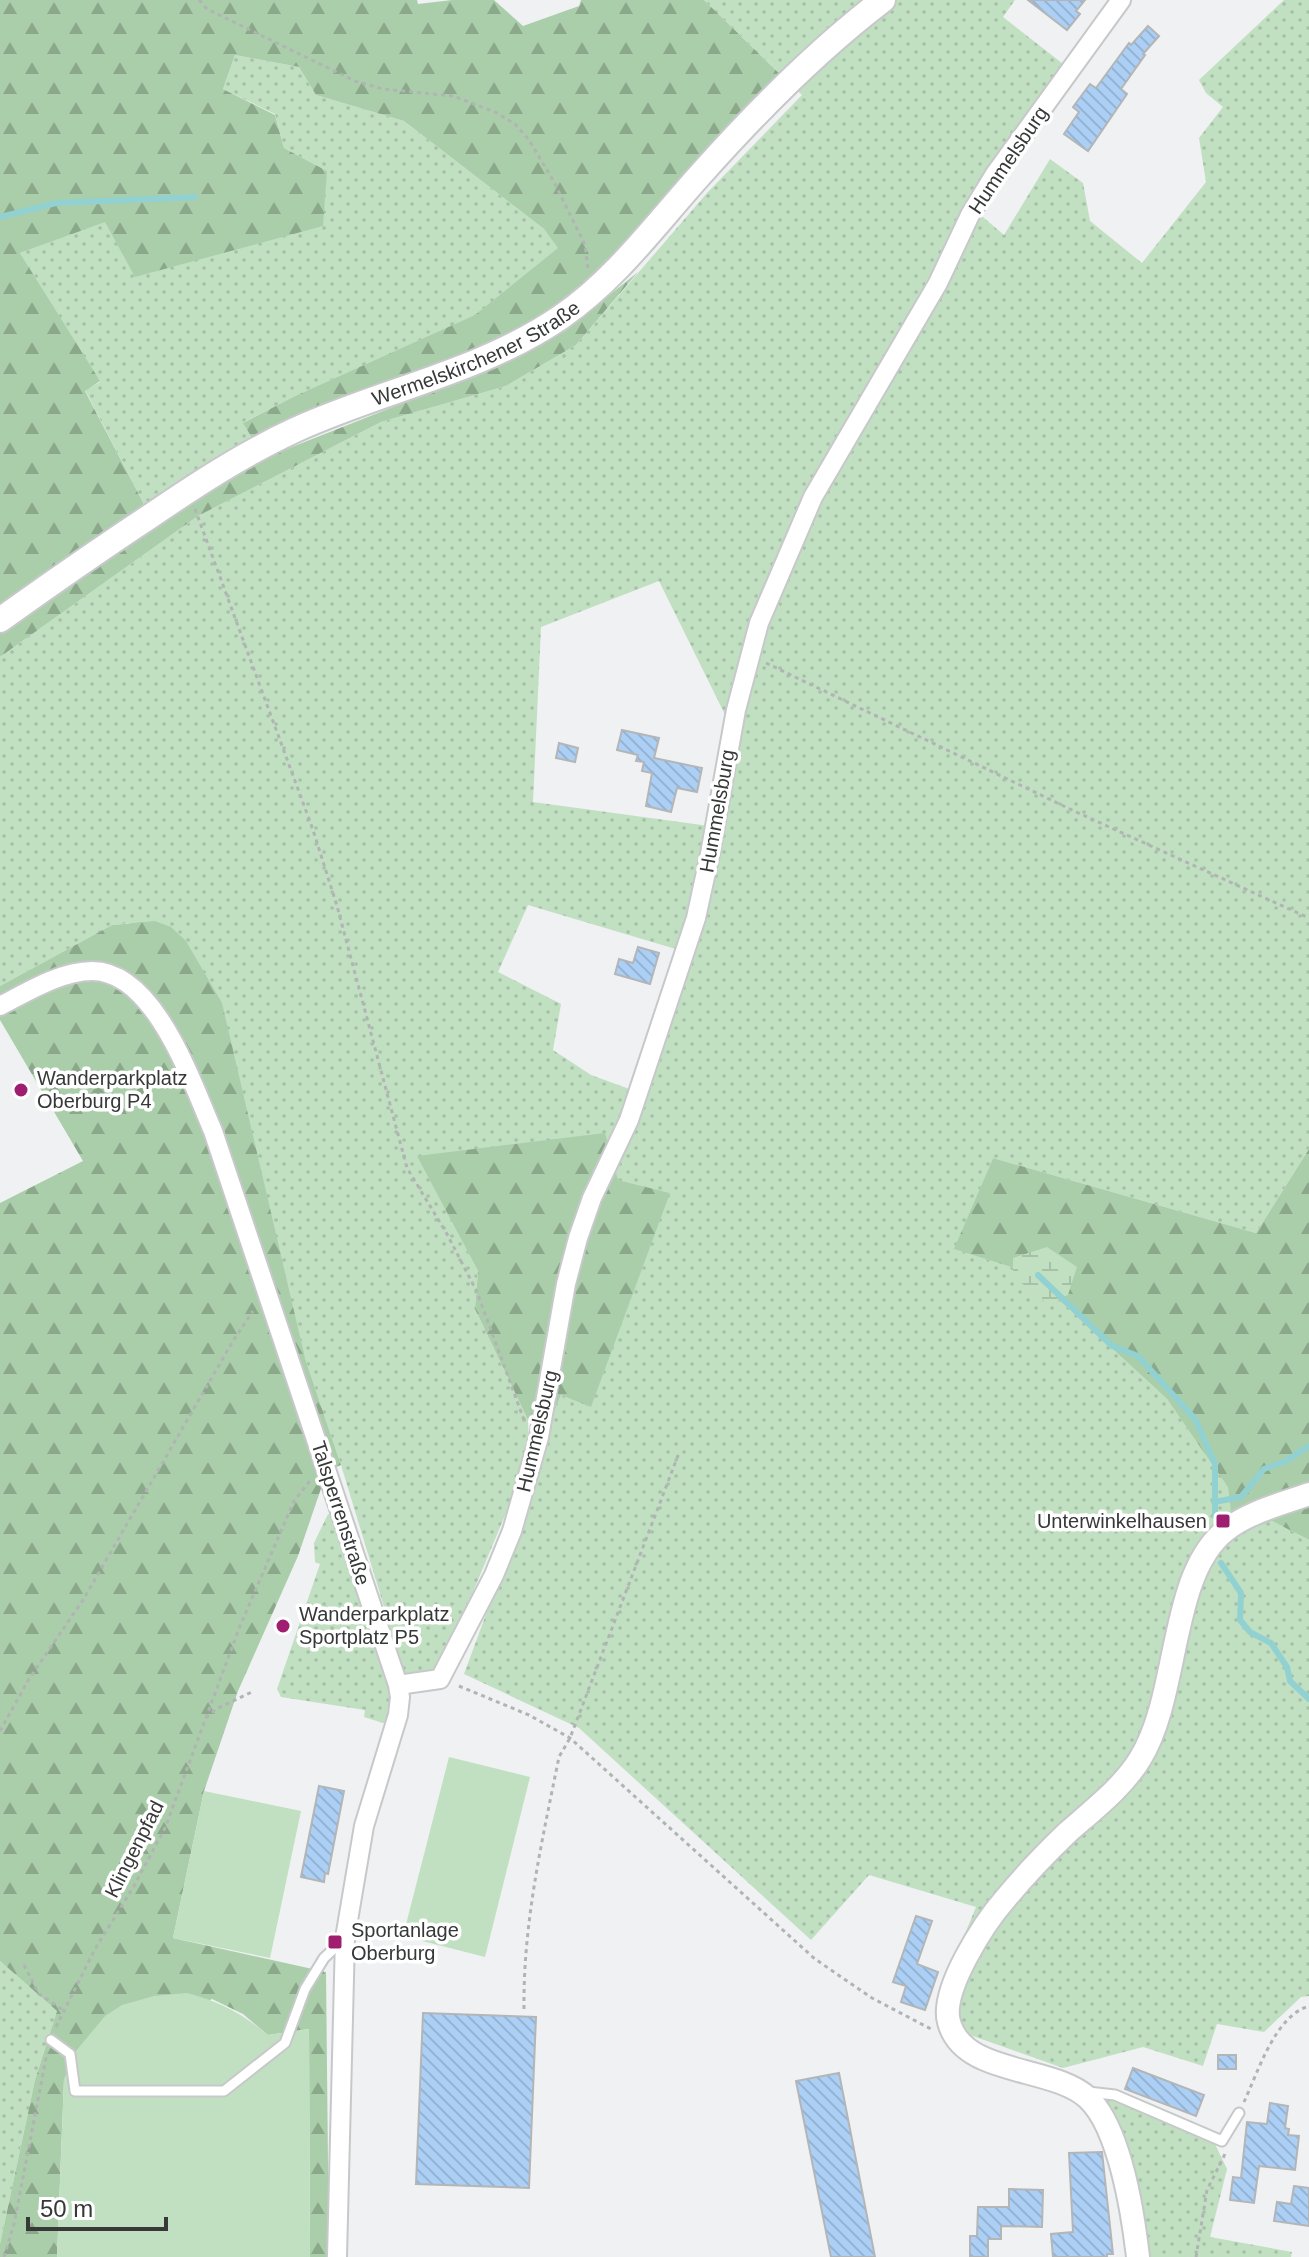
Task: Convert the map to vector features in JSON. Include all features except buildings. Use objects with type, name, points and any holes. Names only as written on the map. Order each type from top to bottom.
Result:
[{"type":"main road","name":"Wermelskirchener Straße","points":[[0,620],[189,490],[240,459],[295,430],[514,344],[559,318],[586,298],[638,249],[697,178],[766,105],[837,37],[883,0]]},
{"type":"street","name":"Hummelsburg","points":[[440,1679],[503,1555],[539,1437],[566,1284],[578,1238],[592,1198],[629,1120],[696,918],[736,710],[759,623],[813,497],[938,283],[970,215],[995,174],[1121,0]]},
{"type":"street","name":"Talsperrenstraße","points":[[0,1006],[48,984],[86,972],[100,972],[118,978],[140,994],[158,1016],[200,1101],[398,1685],[398,1715],[366,1817],[345,1938],[337,2257]]},
{"type":"street","points":[[1138,2257],[1129,2197],[1115,2146],[1101,2114],[1081,2093],[1039,2075],[984,2058],[960,2042],[948,2015],[954,1986],[995,1910],[1029,1870],[1123,1780],[1150,1742],[1162,1713],[1186,1601],[1205,1552],[1236,1523],[1309,1494]]},
{"type":"street","points":[[398,1685],[440,1679]]},
{"type":"lane","points":[[52,2037],[70,2054],[75,2091],[224,2091],[285,2043],[314,1972],[345,1938]]},
{"type":"lane","points":[[1081,2093],[1115,2095],[1222,2141],[1239,2113]]},
{"type":"path","points":[[199,0],[220,16],[355,81],[383,89],[453,96],[495,112],[515,124],[546,166],[585,245],[588,268],[586,298]]},
{"type":"path","points":[[189,490],[313,830],[337,906],[407,1168],[433,1209],[477,1292],[523,1418],[539,1437]]},
{"type":"path","points":[[749,655],[1072,810],[1309,918]]},
{"type":"path","points":[[0,1731],[29,1679],[83,1600],[233,1341],[267,1292]]},
{"type":"path","points":[[524,2009],[523,1974],[529,1907],[559,1757],[570,1738],[679,1453]]},
{"type":"path","name":"Klingenpfad","points":[[4,2257],[14,2224],[42,2067],[63,2010],[165,1828],[240,1626],[294,1501],[311,1478],[327,1470]]},
{"type":"path","points":[[440,1679],[529,1715],[570,1738],[815,1959],[872,1998],[960,2042]]},
{"type":"path","points":[[204,1719],[216,1709],[254,1691]]},
{"type":"path","points":[[24,1965],[39,1994],[63,2010]]},
{"type":"path","points":[[1239,2113],[1271,2041],[1297,2009],[1309,2006]]},
{"type":"path","points":[[1196,2257],[1207,2190],[1225,2154]]},
{"type":"green space","points":[[0,0],[417,0],[418,4],[494,0],[523,26],[579,6],[581,0],[704,0],[780,74],[631,241],[553,314],[490,347],[254,441],[243,423],[295,396],[475,315],[558,248],[544,229],[404,121],[316,95],[299,67],[235,55],[223,89],[275,115],[284,148],[327,171],[323,226],[135,277],[105,222],[20,253],[100,381],[85,391],[147,510],[0,607]]},
{"type":"green space","points":[[704,0],[1015,0],[1003,17],[1067,67],[977,212],[1004,235],[1050,159],[1083,183],[1090,221],[1142,263],[1206,182],[1199,138],[1223,107],[1206,93],[1199,80],[1284,0],[1309,0],[1309,1149],[1256,1233],[993,1158],[955,1249],[1030,1273],[1167,1399],[1229,1487],[1234,1536],[1272,1521],[1309,1540],[1309,1996],[1301,1997],[1264,2032],[1217,2024],[1203,2066],[1143,2047],[1063,2068],[939,2024],[950,1970],[976,1907],[869,1875],[811,1940],[579,1728],[464,1674],[523,1514],[549,1424],[561,1395],[591,1406],[669,1193],[617,1180],[418,1156],[478,1271],[475,1309],[528,1420],[529,1450],[460,1623],[430,1676],[405,1676],[305,1358],[130,923],[112,925],[0,986],[0,657],[198,516],[381,422],[506,386],[576,345],[707,193],[802,95]],"holes":[[[659,581],[739,743],[724,828],[533,802],[541,627]],[[528,905],[679,950],[646,1095],[591,1075],[553,1050],[561,1004],[498,972]]]},
{"type":"green space","points":[[235,55],[299,67],[316,95],[404,121],[544,229],[559,248],[476,315],[244,422],[254,440],[147,510],[85,390],[100,382],[20,253],[105,221],[327,171],[284,148],[275,114],[223,89]]},
{"type":"green space","points":[[638,272],[576,345],[506,386],[381,422],[198,516],[0,657],[0,630],[191,498],[264,458],[497,366],[565,331]]},
{"type":"green space","points":[[155,921],[171,927],[186,941],[222,1003],[305,1358],[341,1465],[327,1471],[298,1556],[238,1691],[204,1791],[173,1938],[326,1972],[329,2257],[310,2257],[309,2029],[268,2035],[243,2014],[212,1999],[64,2079],[57,2257],[0,2257],[0,2244],[35,2080],[57,2011],[0,1961],[0,1203],[83,1161],[0,1020],[0,986],[112,925]]},
{"type":"green space","points":[[605,1133],[618,1180],[670,1193],[591,1407],[561,1395],[549,1424],[528,1420],[475,1309],[478,1271],[417,1156]]},
{"type":"green space","points":[[1309,1149],[1309,1540],[1272,1521],[1234,1536],[1228,1487],[1167,1399],[1030,1273],[954,1249],[993,1158],[1256,1233]]},
{"type":"green space","points":[[1047,1247],[1077,1267],[1068,1295],[1046,1303],[1013,1276],[1013,1258]]},
{"type":"green space","points":[[328,1514],[333,1516],[389,1688],[390,1709],[386,1724],[364,1717],[365,1710],[281,1697],[277,1689],[320,1564],[315,1562],[314,1543]]},
{"type":"green space","points":[[449,1757],[530,1777],[485,1957],[403,1936]]},
{"type":"green space","points":[[204,1791],[301,1811],[270,1958],[173,1938]]},
{"type":"green space","points":[[0,1961],[57,2011],[35,2080],[0,2244]]},
{"type":"green space","points":[[187,1993],[230,2009],[268,2035],[309,2029],[310,2257],[57,2257],[64,2079],[76,2051],[105,2016],[122,2005],[154,1996]]},
{"type":"green space","points":[[1096,2094],[1154,2115],[1215,2144],[1227,2169],[1210,2237],[1292,2252],[1291,2257],[1144,2257]]},
{"type":"waterway","points":[[0,217],[56,203],[195,197]]},
{"type":"waterway","points":[[1038,1275],[1112,1346],[1138,1356],[1195,1419],[1215,1464],[1215,1516]]},
{"type":"waterway","points":[[1214,1502],[1241,1497],[1264,1469],[1286,1461],[1309,1446]]},
{"type":"waterway","points":[[1221,1563],[1241,1593],[1240,1620],[1250,1632],[1271,1643],[1287,1667],[1290,1681],[1309,1699]]},
{"type":"place","name":"Wanderparkplatz Oberburg P4","points":[[21,1090]]},
{"type":"place","name":"Unterwinkelhausen","points":[[1223,1521]]},
{"type":"place","name":"Wanderparkplatz Sportplatz P5","points":[[283,1626]]},
{"type":"place","name":"Sportanlage Oberburg","points":[[335,1942]]}]
